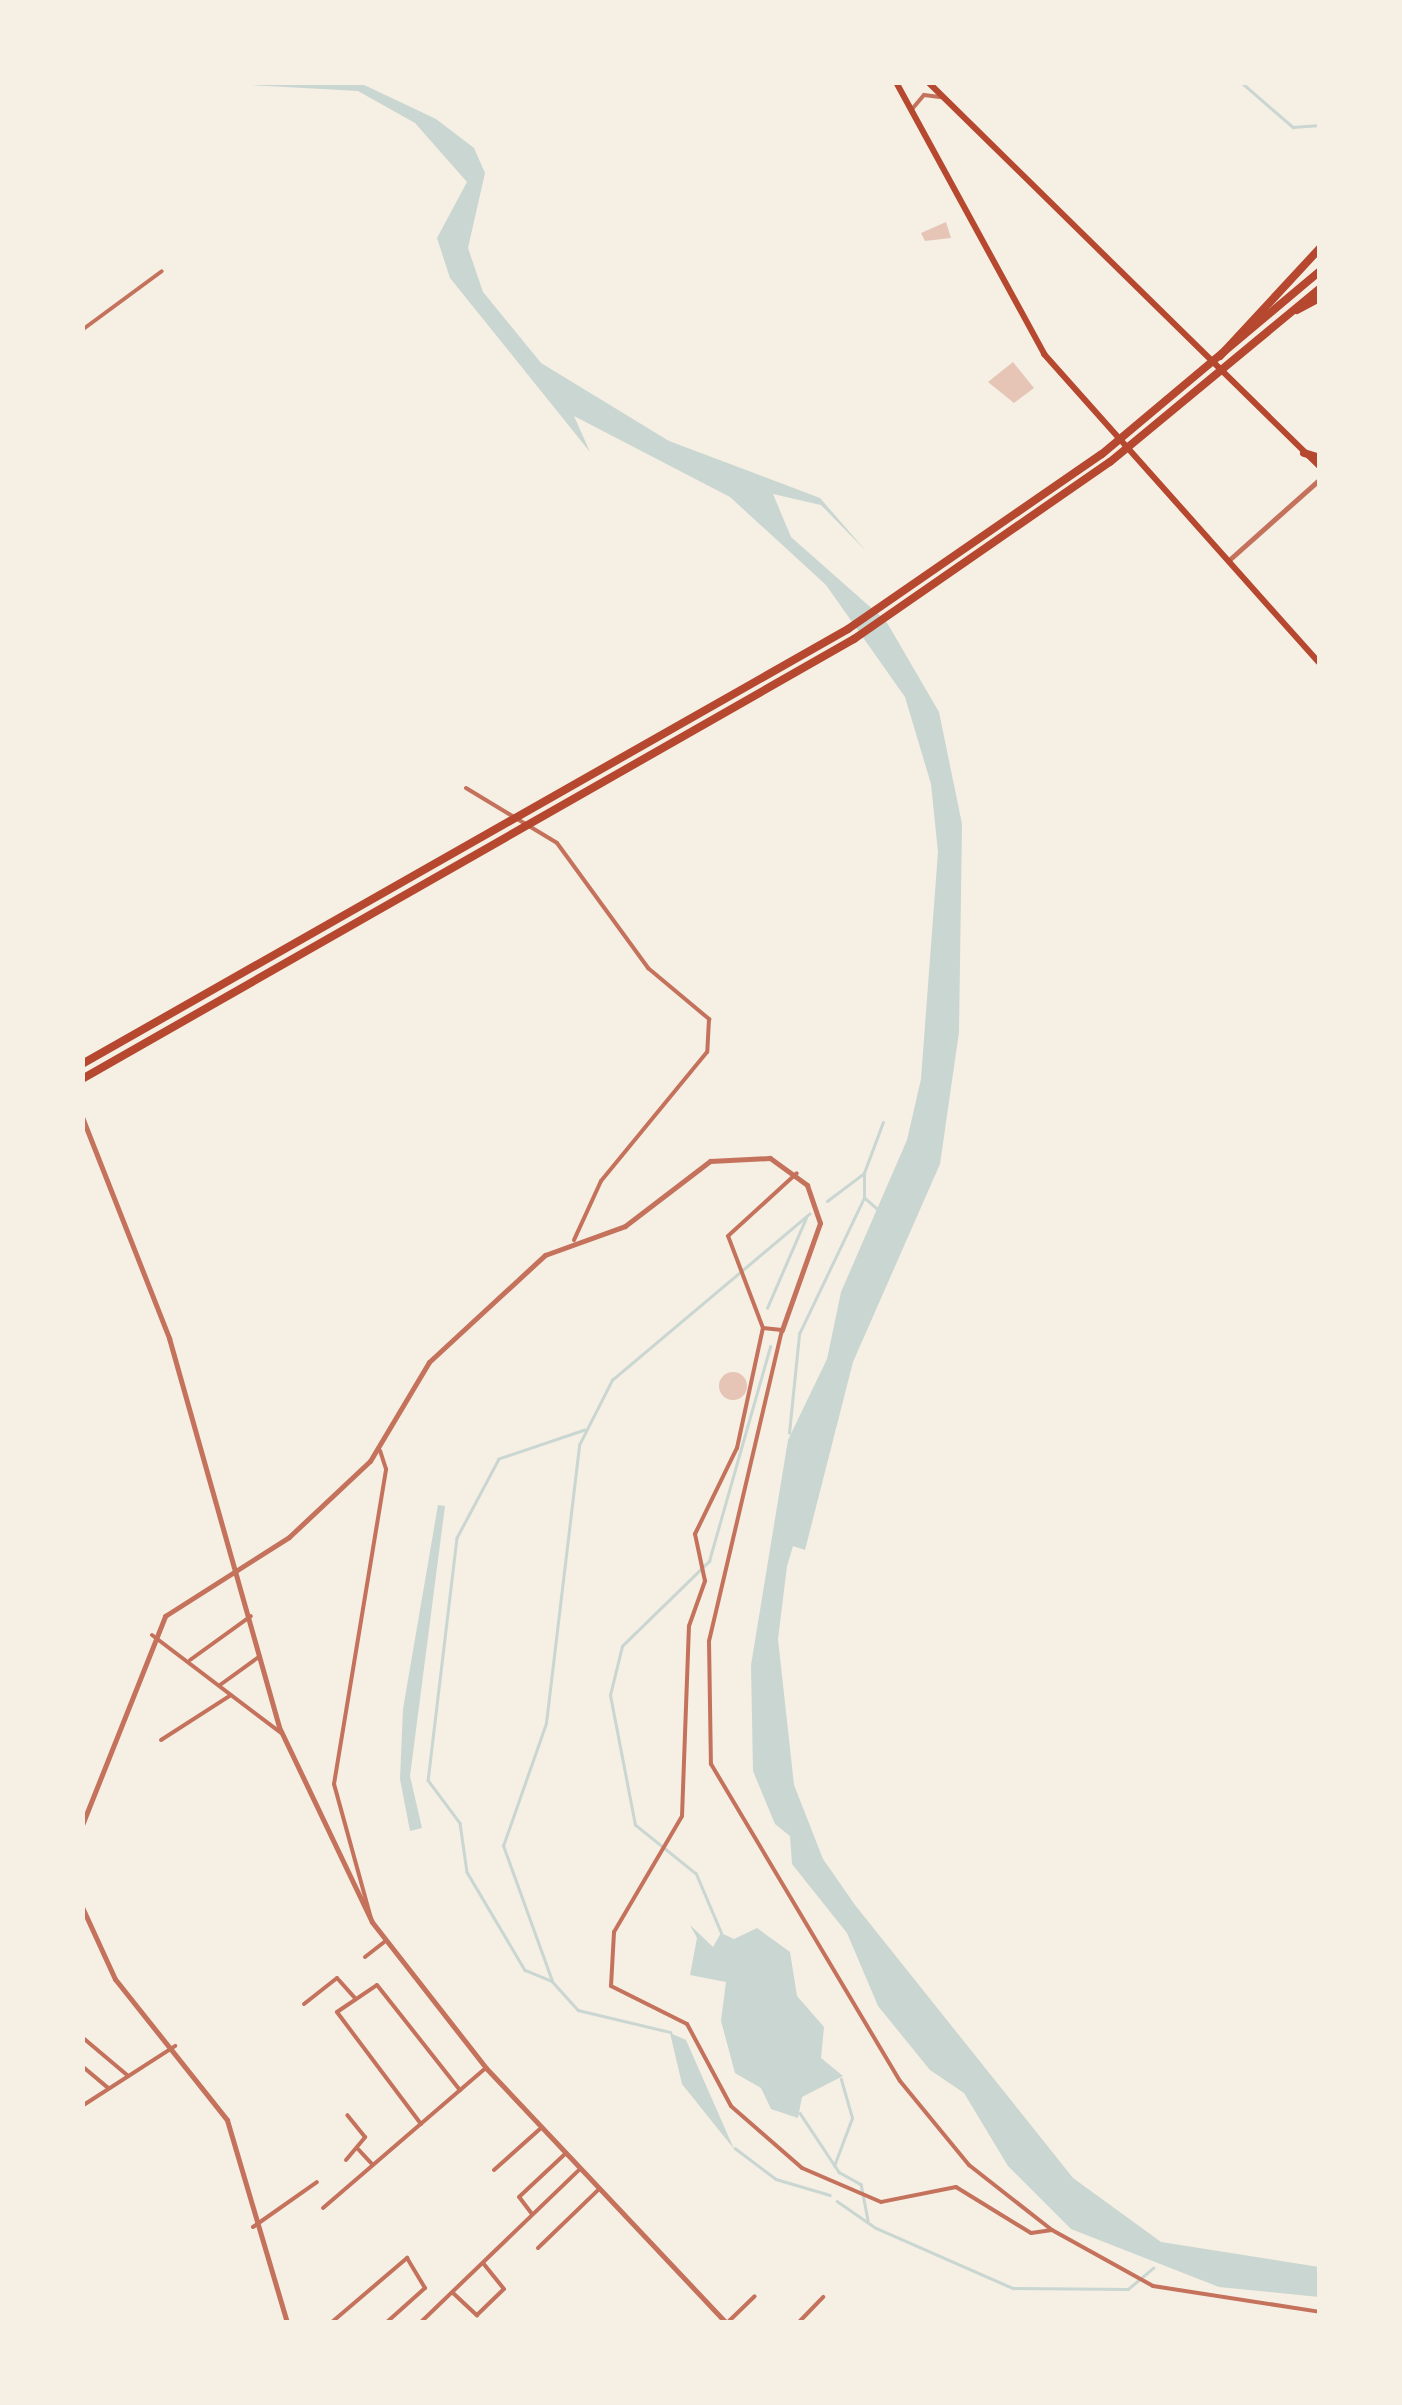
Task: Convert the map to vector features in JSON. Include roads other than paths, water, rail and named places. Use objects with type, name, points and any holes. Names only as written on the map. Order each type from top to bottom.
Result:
[{"type":"highway","points":[[1218,360],[1320,248]]},
{"type":"highway","points":[[82,1064],[809,653],[932,574],[1218,360],[1320,271]]},
{"type":"highway","points":[[82,1078],[814,664],[937,585],[1110,462],[1320,288]]},
{"type":"highway","points":[[1294,311],[1320,298]]},
{"type":"highway","points":[[1304,453],[1320,458]]},
{"type":"main road","points":[[896,82],[1031,336],[1104,430],[1320,664]]},
{"type":"main road","points":[[928,82],[1320,468]]},
{"type":"street","points":[[912,113],[918,99],[940,97]]},
{"type":"street","points":[[82,330],[162,270]]},
{"type":"street","points":[[1227,562],[1320,478]]},
{"type":"street","points":[[466,788],[557,843],[637,956],[702,1006],[711,1026],[706,1052],[601,1181],[574,1240]]},
{"type":"street","points":[[82,1118],[142,1256],[239,1567],[281,1733],[372,1922],[486,2068],[727,2322],[755,2296]]},
{"type":"street","points":[[82,1825],[152,1634],[184,1599],[289,1537],[380,1451],[440,1349],[574,1240],[624,1226],[725,1155],[770,1158],[797,1173],[818,1208],[819,1238],[782,1330],[710,1641],[711,1764],[912,2098],[969,2164],[1052,2230],[1149,2284],[1320,2312]]},
{"type":"street","points":[[797,1173],[728,1236],[762,1328],[737,1448],[698,1520],[698,1562],[702,1571],[689,1626],[686,1785],[670,1847],[614,1932],[612,1986],[687,2024],[749,2125],[802,2168],[866,2198],[907,2202],[956,2187],[1031,2233],[1052,2230]]},
{"type":"street","points":[[762,1328],[782,1330]]},
{"type":"street","points":[[372,1922],[334,1784],[386,1469],[380,1451]]},
{"type":"street","points":[[188,1661],[251,1616]]},
{"type":"street","points":[[152,1634],[281,1733]]},
{"type":"street","points":[[219,1686],[260,1656]]},
{"type":"street","points":[[161,1740],[230,1695]]},
{"type":"street","points":[[82,1907],[115,1979],[175,2046],[227,2120],[253,2227],[287,2322]]},
{"type":"street","points":[[365,1957],[384,1942]]},
{"type":"street","points":[[304,2004],[337,1978],[355,1998]]},
{"type":"street","points":[[421,2124],[337,2015],[355,1998],[377,1985],[460,2090]]},
{"type":"street","points":[[82,2037],[127,2075]]},
{"type":"street","points":[[82,2106],[175,2046]]},
{"type":"street","points":[[82,2066],[108,2088]]},
{"type":"street","points":[[324,2208],[486,2068]]},
{"type":"street","points":[[346,2160],[364,2137],[347,2116]]},
{"type":"street","points":[[494,2170],[540,2128]]},
{"type":"street","points":[[358,2149],[373,2165]]},
{"type":"street","points":[[533,2215],[519,2197],[564,2154]]},
{"type":"street","points":[[421,2322],[579,2170]]},
{"type":"street","points":[[253,2227],[316,2182]]},
{"type":"street","points":[[538,2248],[598,2190]]},
{"type":"street","points":[[332,2322],[407,2258],[424,2288],[387,2322]]},
{"type":"street","points":[[453,2293],[477,2315],[504,2290],[483,2263]]},
{"type":"street","points":[[799,2322],[823,2297]]},
{"type":"waterway","points":[[1241,82],[1293,127],[1320,125]]},
{"type":"waterway","points":[[878,1210],[864,1198],[864,1173],[883,1122]]},
{"type":"waterway","points":[[827,1201],[863,1174]]},
{"type":"waterway","points":[[789,1433],[799,1334],[864,1198]]},
{"type":"waterway","points":[[552,1981],[503,1846],[546,1723],[579,1445],[612,1380],[809,1214]]},
{"type":"waterway","points":[[767,1308],[806,1218]]},
{"type":"waterway","points":[[721,1933],[696,1874],[635,1825],[610,1695],[622,1646],[709,1561],[770,1347]]},
{"type":"waterway","points":[[585,1430],[499,1459],[457,1538],[428,1780],[460,1823],[467,1872],[525,1970],[552,1981],[578,2010],[670,2032]]},
{"type":"waterway","points":[[834,2166],[852,2118],[841,2080]]},
{"type":"waterway","points":[[800,2113],[839,2172],[861,2184],[868,2220]]},
{"type":"waterway","points":[[735,2148],[776,2179],[830,2195]]},
{"type":"waterway","points":[[837,2201],[876,2228],[1013,2288],[1128,2289],[1153,2268]]}]
